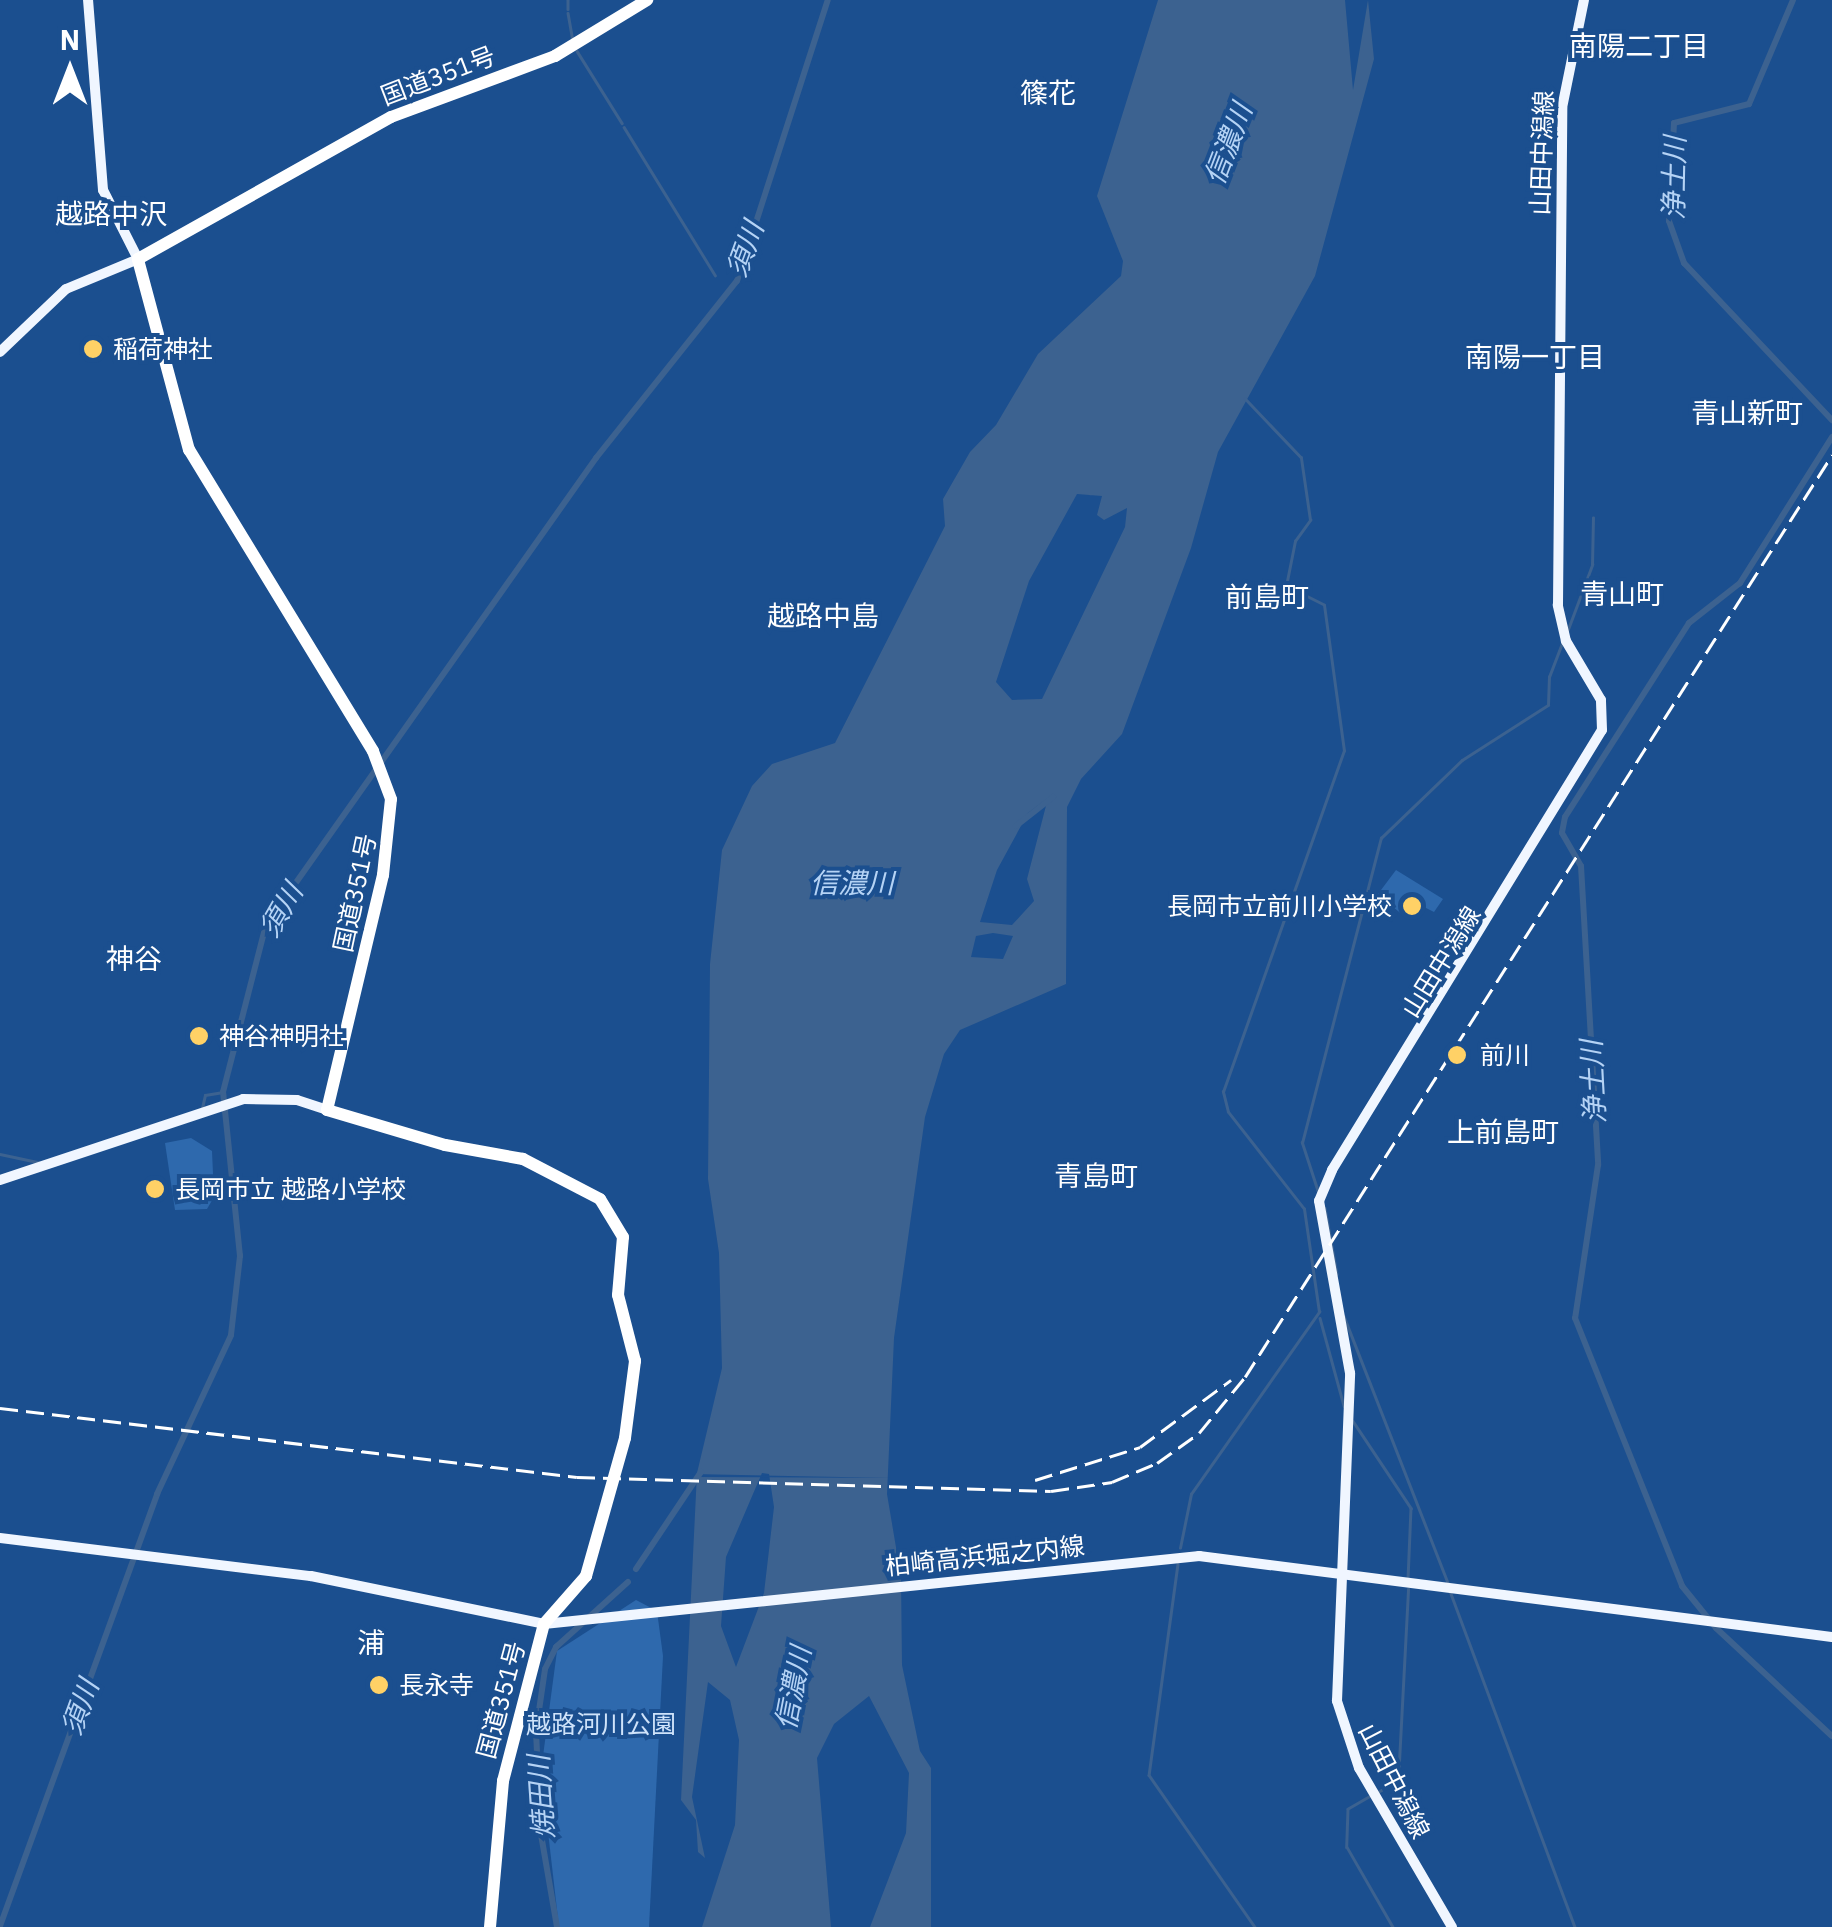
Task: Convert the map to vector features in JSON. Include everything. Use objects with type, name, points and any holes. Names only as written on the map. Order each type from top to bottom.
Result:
[{"type":"highway","name":"国道351号","points":[[490,1927],[503,1781],[544,1624],[586,1576],[625,1438],[635,1361],[619,1299],[620,1230],[600,1199],[523,1159],[445,1145],[327,1110],[390,839],[392,807],[384,773],[373,751],[189,450],[138,259],[391,116],[554,56],[647,0]]},
{"type":"main road","points":[[0,352],[66,289],[138,259],[103,190],[88,0]]},
{"type":"main road","name":"山田中潟線","points":[[1452,1927],[1346,1737],[1336,1685],[1338,1572],[1350,1373],[1321,1190],[1544,833],[1604,723],[1600,696],[1566,641],[1558,605],[1562,108],[1584,0]]},
{"type":"main road","points":[[0,1180],[231,1104],[278,1099],[327,1110]]},
{"type":"main road","name":"柏崎高浜堀之内線","points":[[0,1538],[311,1576],[544,1624],[1188,1556],[1832,1637]]},
{"type":"green space","points":[[1396,870],[1443,899],[1434,912],[1422,906],[1405,917],[1378,894]]},
{"type":"green space","points":[[191,1138],[212,1151],[214,1197],[207,1209],[175,1210],[165,1143]]},
{"type":"green space","name":"越路河川公園","points":[[636,1600],[657,1611],[663,1656],[649,1927],[559,1927],[541,1771],[557,1651]]},
{"type":"water","name":"信濃川","points":[[1158,0],[1345,0],[1353,90],[1368,0],[1374,59],[1315,276],[1218,452],[1191,548],[1122,734],[1081,779],[1067,807],[1066,984],[960,1030],[944,1054],[925,1117],[894,1338],[887,1494],[901,1577],[902,1665],[920,1751],[931,1768],[931,1927],[870,1927],[906,1833],[909,1773],[869,1696],[834,1724],[817,1758],[831,1927],[702,1927],[735,1825],[739,1740],[730,1700],[708,1682],[692,1797],[705,1858],[698,1852],[696,1820],[681,1800],[697,1473],[722,1368],[719,1253],[708,1179],[710,964],[722,850],[752,786],[772,764],[835,743],[945,526],[943,499],[970,452],[996,425],[1038,354],[1121,276],[1123,261],[1097,196]],"holes":[[[1077,494],[1102,496],[1097,515],[1104,520],[1127,508],[1125,527],[1042,699],[1012,700],[996,682],[1029,581]],[[1048,798],[1027,879],[1034,901],[1012,925],[980,922],[997,870],[1028,813]],[[993,933],[1013,936],[1003,959],[971,957],[976,936]],[[762,1473],[769,1474],[774,1507],[764,1593],[736,1667],[721,1626],[726,1557]]]},
{"type":"pier","points":[[692,1474],[893,1478],[692,1477]]},
{"type":"waterway","points":[[568,0],[568,9]]},
{"type":"waterway","name":"須川","points":[[0,1926],[157,1494],[231,1335],[240,1256],[223,1092],[266,925],[596,458],[737,281],[828,0]]},
{"type":"waterway","name":"浄土川","points":[[1793,0],[1749,104],[1674,123],[1669,221],[1684,263],[1832,420]]},
{"type":"waterway","points":[[568,13],[573,41]]},
{"type":"waterway","points":[[577,51],[622,123]]},
{"type":"waterway","points":[[624,127],[715,275]]},
{"type":"waterway","points":[[1180,1548],[1191,1494],[1319,1312],[1304,1209],[1228,1112],[1223,1092],[1344,751],[1324,605],[1286,586],[1295,541],[1310,520],[1301,458],[1245,399]]},
{"type":"waterway","name":"浄土川","points":[[1832,437],[1740,583],[1689,623],[1565,817],[1562,833],[1581,866],[1598,1165],[1575,1318],[1682,1586],[1716,1628],[1832,1736]]},
{"type":"waterway","points":[[1567,632],[1592,565],[1593,518]]},
{"type":"waterway","points":[[1318,1192],[1302,1143],[1381,838],[1462,760],[1548,705],[1549,677],[1562,643]]},
{"type":"waterway","points":[[1016,826],[1053,797]]},
{"type":"waterway","points":[[202,1108],[205,1095],[223,1092]]},
{"type":"waterway","points":[[0,1154],[38,1162]]},
{"type":"waterway","points":[[1325,1208],[1337,1274]]},
{"type":"waterway","points":[[1344,1316],[1448,1583]]},
{"type":"waterway","points":[[1320,1318],[1344,1406]]},
{"type":"waterway","points":[[1353,1421],[1411,1508],[1408,1581]]},
{"type":"waterway","name":"焼田川","points":[[636,1569],[701,1472]]},
{"type":"waterway","points":[[1178,1564],[1149,1775],[1255,1927]]},
{"type":"waterway","name":"焼田川","points":[[557,1927],[541,1834],[536,1731],[545,1669],[556,1647],[628,1582]]},
{"type":"waterway","points":[[1376,1793],[1398,1781],[1408,1589]]},
{"type":"waterway","points":[[1450,1591],[1575,1927]]},
{"type":"waterway","points":[[1369,1797],[1348,1809],[1347,1847],[1393,1927]]},
{"type":"railway","points":[[0,1408],[577,1477],[1051,1491],[1112,1482],[1157,1463],[1199,1433],[1245,1377],[1832,455]]},
{"type":"railway","points":[[1035,1480],[1140,1447],[1231,1380]]},
{"type":"place","name":"稲荷神社","points":[[93,349]]},
{"type":"place","name":"長岡市立前川小学校","points":[[1412,906]]},
{"type":"place","name":"神谷神明社","points":[[199,1036]]},
{"type":"place","name":"前川","points":[[1457,1055]]},
{"type":"place","name":"長岡市立 越路小学校","points":[[155,1189]]},
{"type":"place","name":"長永寺","points":[[379,1685]]},
{"type":"district","name":"南陽二丁目","points":[[1639,46]]},
{"type":"district","name":"篠花","points":[[1048,93]]},
{"type":"district","name":"越路中沢","points":[[111,214]]},
{"type":"district","name":"南陽一丁目","points":[[1535,357]]},
{"type":"district","name":"青山新町","points":[[1747,413]]},
{"type":"district","name":"青山町","points":[[1622,594]]},
{"type":"district","name":"前島町","points":[[1267,597]]},
{"type":"district","name":"越路中島","points":[[823,616]]},
{"type":"district","name":"神谷","points":[[134,959]]},
{"type":"district","name":"上前島町","points":[[1503,1132]]},
{"type":"district","name":"青島町","points":[[1096,1176]]},
{"type":"district","name":"浦","points":[[371,1643]]}]
